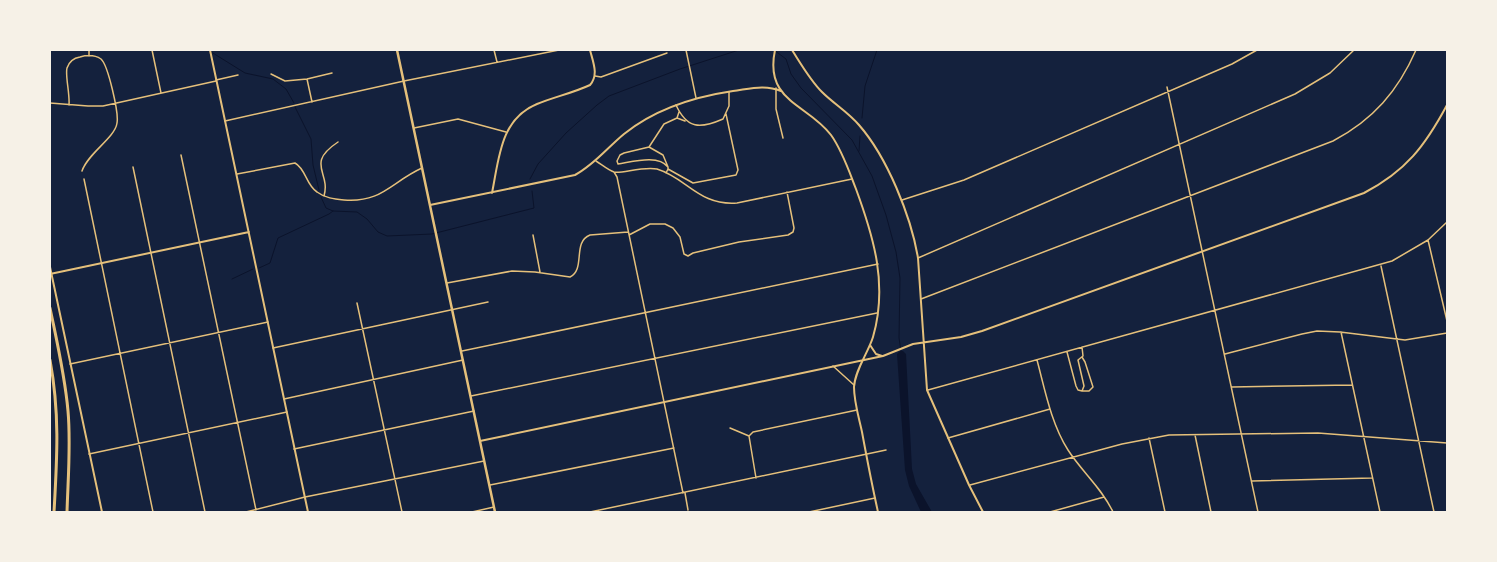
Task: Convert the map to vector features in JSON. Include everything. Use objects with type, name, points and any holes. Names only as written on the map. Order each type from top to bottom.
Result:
[{"type":"highway","points":[[50,308],[63,371],[68,412],[70,452],[67,512]]},
{"type":"highway","points":[[50,360],[58,431],[54,512]]},
{"type":"main road","points":[[397,50],[495,512]]},
{"type":"street","points":[[89,50],[89,56]]},
{"type":"street","points":[[152,50],[160,93]]},
{"type":"street","points":[[210,50],[308,512]]},
{"type":"street","points":[[494,50],[497,63]]},
{"type":"street","points":[[225,121],[404,81],[559,50]]},
{"type":"street","points":[[492,193],[506,132],[512,121],[526,110],[586,86],[592,82],[595,76],[590,50]]},
{"type":"street","points":[[686,50],[696,98]]},
{"type":"street","points":[[792,50],[817,87],[849,114],[867,134],[892,178],[918,258],[927,390],[969,485],[983,512]]},
{"type":"street","points":[[900,200],[964,180],[1232,64],[1257,50]]},
{"type":"street","points":[[918,258],[1295,94],[1317,82],[1338,67],[1354,50]]},
{"type":"street","points":[[920,299],[1325,144],[1356,128],[1386,101],[1402,79],[1416,50]]},
{"type":"street","points":[[775,51],[774,76],[782,91],[797,107],[820,123],[838,146],[852,179],[871,232],[878,264],[880,298],[870,345],[854,386],[857,410],[878,512]]},
{"type":"street","points":[[595,76],[601,77],[668,53]]},
{"type":"street","points":[[69,105],[70,94],[67,68],[76,58],[89,56],[99,58],[105,64],[118,117],[117,126],[113,133],[88,158],[82,171]]},
{"type":"street","points":[[271,74],[285,81],[295,78],[307,79],[332,73]]},
{"type":"street","points":[[50,103],[91,107],[238,75]]},
{"type":"street","points":[[307,79],[312,102]]},
{"type":"street","points":[[430,205],[571,176],[583,171],[596,161],[616,141],[638,124],[676,104],[696,98],[762,87],[776,88],[782,91]]},
{"type":"street","points":[[1167,87],[1258,512]]},
{"type":"street","points":[[776,88],[776,109],[783,138]]},
{"type":"street","points":[[726,114],[738,170],[736,175],[693,183],[668,168],[664,163],[651,160],[618,164],[617,159],[620,155],[649,147],[664,124],[677,118],[695,126],[723,119],[729,106],[729,92]]},
{"type":"street","points":[[676,104],[678,111],[686,121]]},
{"type":"street","points":[[480,441],[883,356],[910,345],[982,331],[1357,196],[1383,182],[1405,166],[1423,146],[1447,105]]},
{"type":"street","points":[[677,118],[678,111]]},
{"type":"street","points":[[414,128],[458,119],[506,132]]},
{"type":"street","points":[[324,196],[325,191],[321,162],[325,153],[338,142]]},
{"type":"street","points":[[649,147],[663,156],[668,168],[666,173]]},
{"type":"street","points":[[181,155],[256,510]]},
{"type":"street","points":[[596,161],[614,172],[648,168],[666,173],[700,195],[722,203],[737,203],[852,179]]},
{"type":"street","points":[[236,174],[295,163],[300,167],[311,187],[324,196],[355,201],[374,198],[422,168]]},
{"type":"street","points":[[133,167],[205,512]]},
{"type":"street","points":[[614,172],[688,510]]},
{"type":"street","points":[[84,179],[140,443],[153,512]]},
{"type":"street","points":[[629,236],[650,224],[665,224],[677,232],[683,244],[683,252],[688,256],[693,253],[735,243],[788,235],[793,232],[794,228],[787,192]]},
{"type":"street","points":[[927,390],[1381,265],[1399,258],[1428,240],[1447,222]]},
{"type":"street","points":[[51,274],[249,232]]},
{"type":"street","points":[[447,283],[512,271],[540,272],[566,277],[573,276],[576,271],[582,242],[585,237],[590,235],[628,232]]},
{"type":"street","points":[[533,236],[540,272]]},
{"type":"street","points":[[1428,240],[1447,321]]},
{"type":"street","points":[[462,351],[878,264]]},
{"type":"street","points":[[1381,265],[1434,512]]},
{"type":"street","points":[[50,267],[102,512]]},
{"type":"street","points":[[273,348],[488,302]]},
{"type":"street","points":[[357,303],[402,512]]},
{"type":"street","points":[[471,396],[877,313]]},
{"type":"street","points":[[70,364],[268,322]]},
{"type":"street","points":[[1225,355],[1307,332],[1341,332],[1397,340],[1414,339],[1447,333]]},
{"type":"street","points":[[1341,332],[1380,512]]},
{"type":"street","points":[[870,345],[876,354],[883,356]]},
{"type":"street","points":[[1067,352],[1078,390],[1089,391],[1093,387],[1082,357],[1082,347]]},
{"type":"street","points":[[1082,357],[1078,360],[1084,386],[1082,391]]},
{"type":"street","points":[[284,399],[463,360]]},
{"type":"street","points":[[1036,360],[1050,410],[1058,430],[1073,457],[1104,497],[1113,512]]},
{"type":"street","points":[[833,366],[854,386]]},
{"type":"street","points":[[1232,387],[1352,385]]},
{"type":"street","points":[[749,436],[753,432],[857,410]]},
{"type":"street","points":[[948,438],[1050,410]]},
{"type":"street","points":[[294,449],[474,411]]},
{"type":"street","points":[[89,454],[286,412]]},
{"type":"street","points":[[730,428],[749,436]]},
{"type":"street","points":[[969,485],[1149,438],[1195,435],[1318,433],[1447,443]]},
{"type":"street","points":[[1195,435],[1211,512]]},
{"type":"street","points":[[749,436],[756,478]]},
{"type":"street","points":[[1149,438],[1165,512]]},
{"type":"street","points":[[490,486],[674,448]]},
{"type":"street","points":[[590,512],[886,450]]},
{"type":"street","points":[[246,512],[305,498],[484,461]]},
{"type":"street","points":[[1252,481],[1372,478]]},
{"type":"street","points":[[1050,512],[1104,497]]},
{"type":"street","points":[[809,512],[875,498]]},
{"type":"street","points":[[472,512],[494,507]]},
{"type":"water","points":[[900,351],[903,351],[906,354],[912,469],[916,484],[932,512],[921,512],[909,486],[905,470],[897,354]]},
{"type":"waterway","points":[[208,50],[245,73],[273,79],[286,89],[294,103]]},
{"type":"waterway","points":[[530,179],[538,164],[566,133],[609,96],[680,69],[739,50]]},
{"type":"waterway","points":[[774,50],[786,59],[791,74],[801,88],[852,140],[872,176],[886,215],[896,252],[900,278],[899,338],[901,351]]},
{"type":"waterway","points":[[862,118],[865,86],[877,50]]},
{"type":"waterway","points":[[295,107],[311,139],[313,165],[319,190]]},
{"type":"waterway","points":[[859,151],[860,136]]},
{"type":"waterway","points":[[321,197],[326,208],[333,211],[357,212],[367,219],[378,232],[387,236],[432,234],[534,208],[532,191]]},
{"type":"waterway","points":[[259,268],[270,263],[278,238],[333,211]]},
{"type":"waterway","points":[[232,279],[253,269]]}]
